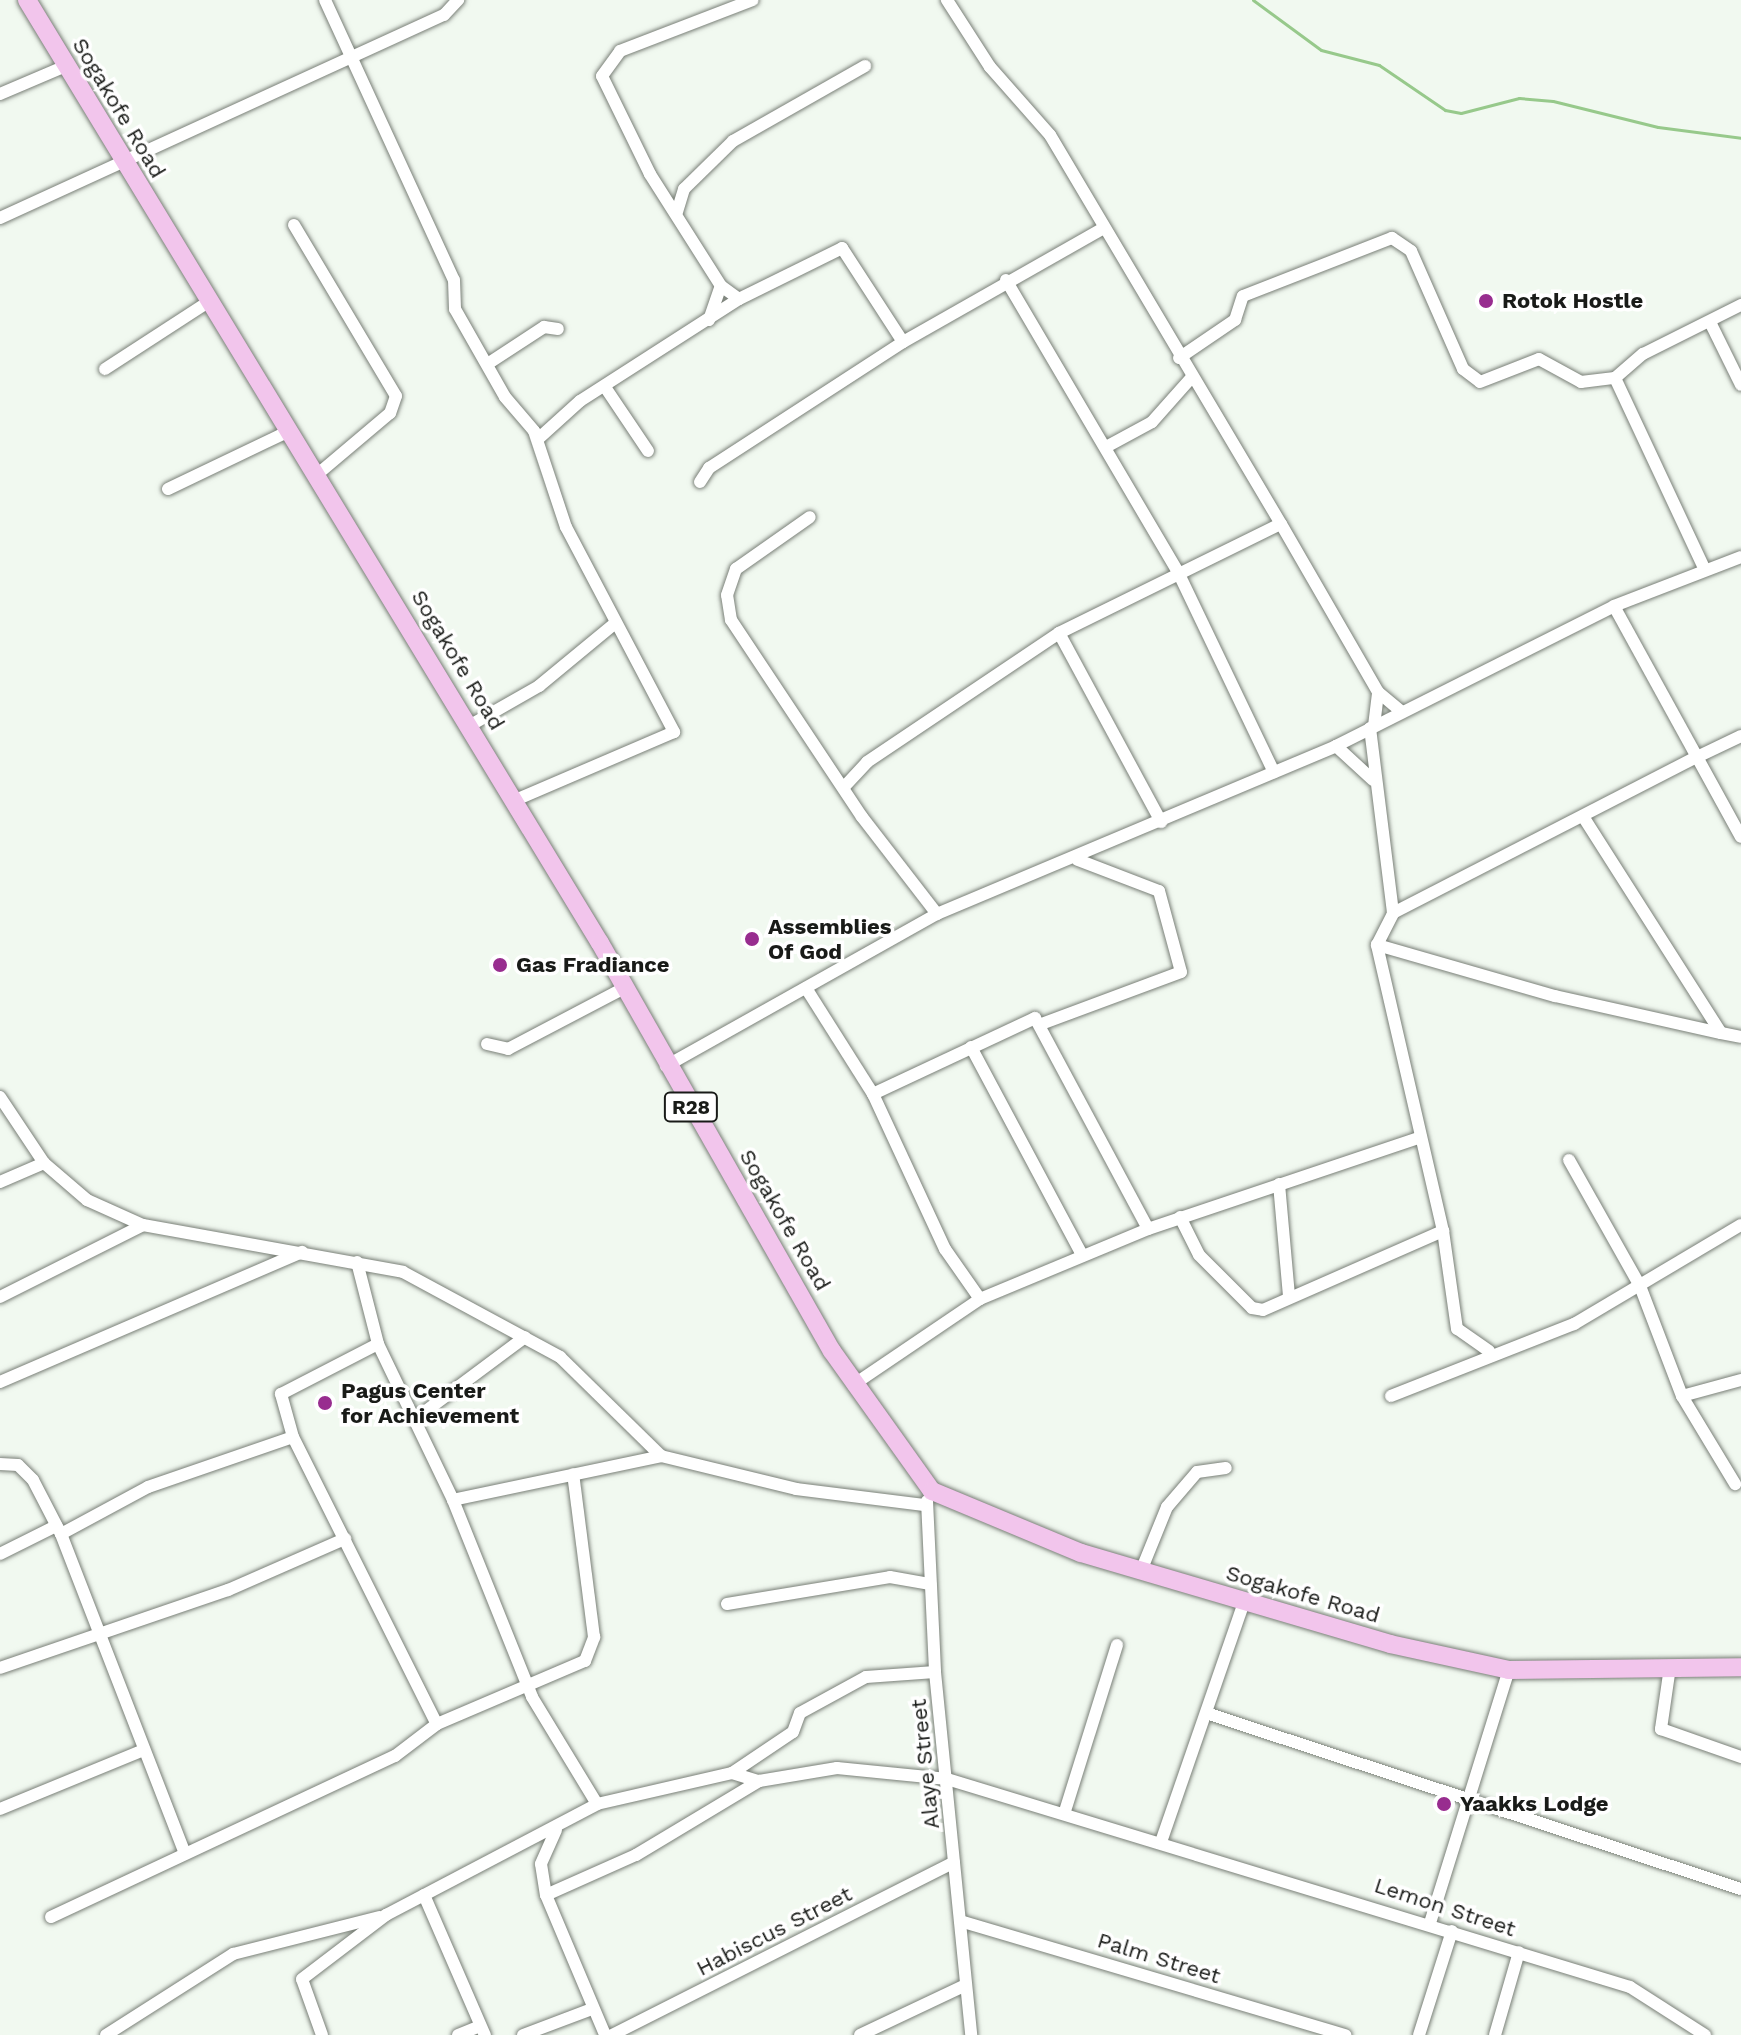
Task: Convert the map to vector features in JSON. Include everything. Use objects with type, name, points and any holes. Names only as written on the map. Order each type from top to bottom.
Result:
[{"type":"main road","name":"Sogakofe Road","points":[[27,0],[68,65],[119,159],[319,473],[624,988],[666,1066],[853,1385],[928,1498],[1009,1528],[1244,1602],[1509,1670],[1741,1667]]},
{"type":"street","points":[[325,0],[454,280],[455,309],[538,439],[566,527],[607,593],[613,625],[674,732],[513,801]]},
{"type":"street","points":[[0,218],[348,53],[444,15],[458,0]]},
{"type":"street","points":[[739,299],[721,286],[604,91],[606,64],[620,51],[753,0]]},
{"type":"street","points":[[947,0],[990,67],[1050,135],[1102,229],[1281,524],[1378,692],[1402,712]]},
{"type":"street","points":[[0,94],[68,65]]},
{"type":"street","points":[[677,212],[684,189],[733,141],[865,66]]},
{"type":"street","points":[[294,225],[396,396],[390,413],[319,473]]},
{"type":"street","points":[[700,482],[709,468],[903,342],[1006,280],[1102,229]]},
{"type":"street","points":[[1179,358],[1235,320],[1243,296],[1392,238],[1411,251],[1469,378],[1490,380],[1539,359],[1581,382],[1615,378],[1643,354],[1741,305]]},
{"type":"street","points":[[538,439],[605,387],[739,299],[842,248],[903,342]]},
{"type":"street","points":[[1006,280],[1178,572],[1274,772]]},
{"type":"street","points":[[708,322],[721,286]]},
{"type":"street","points":[[105,369],[208,302]]},
{"type":"street","points":[[1710,322],[1741,385]]},
{"type":"street","points":[[489,363],[544,327],[558,329]]},
{"type":"street","points":[[1106,447],[1152,422],[1192,377]]},
{"type":"street","points":[[1615,378],[1705,570]]},
{"type":"street","points":[[605,387],[648,451]]},
{"type":"street","points":[[168,489],[291,430]]},
{"type":"street","points":[[810,517],[736,569],[729,612],[844,787],[937,914]]},
{"type":"street","points":[[844,787],[867,762],[1059,633],[1281,524]]},
{"type":"street","points":[[666,1066],[937,914],[1078,860],[1336,746],[1614,606],[1741,557]]},
{"type":"street","points":[[1614,606],[1741,837]]},
{"type":"street","points":[[469,726],[539,686],[613,625]]},
{"type":"street","points":[[1059,633],[1161,822]]},
{"type":"street","points":[[1378,692],[1372,727],[1373,780],[1393,913],[1377,945],[1443,1231],[1457,1329],[1489,1351]]},
{"type":"street","points":[[1393,913],[1741,736]]},
{"type":"street","points":[[1336,746],[1373,780]]},
{"type":"street","points":[[1583,816],[1721,1033]]},
{"type":"street","points":[[873,1094],[1023,1020],[1044,1023],[1181,972],[1159,891],[1078,860]]},
{"type":"street","points":[[1377,945],[1555,996],[1741,1037]]},
{"type":"street","points":[[487,1044],[508,1049],[624,988]]},
{"type":"street","points":[[806,988],[873,1094],[945,1249],[980,1299]]},
{"type":"street","points":[[1044,1023],[1148,1229]]},
{"type":"street","points":[[971,1047],[1082,1255]]},
{"type":"street","points":[[0,1097],[44,1163],[87,1200],[143,1225],[403,1272],[525,1337],[596,1386],[661,1456]]},
{"type":"street","points":[[853,1385],[980,1299],[1180,1217],[1421,1137]]},
{"type":"street","points":[[1569,1160],[1640,1286],[1682,1396],[1735,1484]]},
{"type":"street","points":[[0,1182],[44,1163]]},
{"type":"street","points":[[1279,1184],[1289,1297]]},
{"type":"street","points":[[1180,1217],[1199,1255],[1252,1308],[1289,1297],[1443,1231]]},
{"type":"street","points":[[0,1297],[143,1225]]},
{"type":"street","points":[[1391,1396],[1489,1351],[1574,1324],[1741,1225]]},
{"type":"street","points":[[0,1382],[302,1252]]},
{"type":"street","points":[[357,1262],[378,1344],[453,1500],[526,1683],[597,1804]]},
{"type":"street","points":[[415,1419],[525,1337]]},
{"type":"street","points":[[378,1344],[281,1394],[293,1437],[437,1724]]},
{"type":"street","points":[[1682,1396],[1741,1380]]},
{"type":"street","points":[[0,1554],[148,1487],[293,1437]]},
{"type":"street","points":[[453,1500],[661,1456],[796,1489],[928,1498]]},
{"type":"street","points":[[0,1464],[18,1465],[33,1480],[58,1530],[101,1629],[185,1853]]},
{"type":"street","points":[[1141,1571],[1167,1507],[1197,1472],[1226,1468]]},
{"type":"street","points":[[51,1917],[395,1756],[437,1724],[592,1654],[573,1474]]},
{"type":"street","name":"Alaye Street","points":[[928,1498],[935,1672],[971,2035]]},
{"type":"street","points":[[0,1668],[101,1629],[228,1590],[345,1539]]},
{"type":"street","points":[[727,1604],[890,1577],[930,1584]]},
{"type":"street","points":[[1162,1839],[1209,1714],[1244,1602]]},
{"type":"street","points":[[1065,1811],[1117,1645]]},
{"type":"street","points":[[1670,1667],[1661,1729],[1741,1757]]},
{"type":"street","points":[[1430,1923],[1465,1800],[1509,1670]]},
{"type":"street","points":[[322,2035],[302,1979],[386,1915],[556,1830],[597,1804],[732,1773],[793,1732],[800,1713],[866,1677],[935,1672]]},
{"type":"street","points":[[1209,1714],[1741,1889]]},
{"type":"street","points":[[0,1809],[144,1750]]},
{"type":"street","name":"Lemon Street","points":[[759,1781],[837,1768],[947,1779],[1162,1839],[1630,1987],[1705,2035]]},
{"type":"street","points":[[732,1773],[759,1781]]},
{"type":"street","points":[[546,1895],[636,1855],[759,1781]]},
{"type":"street","points":[[556,1830],[541,1864],[546,1895],[605,2035]]},
{"type":"street","name":"Habiscus Street","points":[[612,2035],[954,1862]]},
{"type":"street","points":[[424,1895],[482,2030],[458,2035]]},
{"type":"street","points":[[106,2035],[233,1954],[386,1915]]},
{"type":"street","name":"Palm Street","points":[[960,1921],[1346,2035]]},
{"type":"street","points":[[1419,2035],[1452,1931]]},
{"type":"street","points":[[1511,2035],[1496,2033],[1519,1952]]},
{"type":"street","points":[[860,2035],[966,1985]]},
{"type":"street","points":[[523,2035],[592,2009]]},
{"type":"waterway","points":[[1253,0],[1321,50],[1379,65],[1445,110],[1461,113],[1519,98],[1553,101],[1658,127],[1741,138]]},
{"type":"place","name":"Rotok Hostle","points":[[1486,301]]},
{"type":"place","name":"Assemblies Of God","points":[[752,939]]},
{"type":"place","name":"Gas Fradiance","points":[[500,965]]},
{"type":"place","name":"Pagus Center for Achievement","points":[[325,1403]]},
{"type":"place","name":"Yaakks Lodge","points":[[1444,1804]]}]
